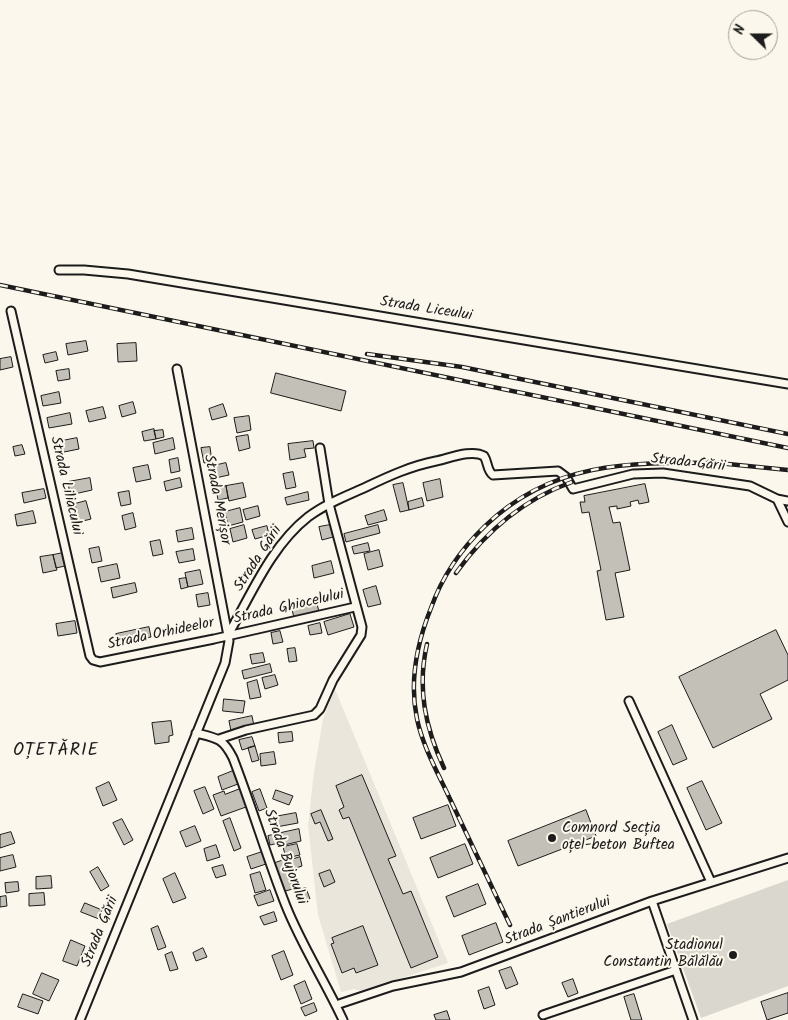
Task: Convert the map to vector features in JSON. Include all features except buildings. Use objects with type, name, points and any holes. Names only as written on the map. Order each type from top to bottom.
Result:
[{"type":"street","name":"Strada Liceului","points":[[59,270],[128,274],[788,384]]},
{"type":"street","name":"Strada Liliacului","points":[[11,311],[90,656],[93,660],[100,662]]},
{"type":"street","name":"Strada Merișor","points":[[177,369],[228,636]]},
{"type":"street","points":[[196,733],[219,739],[246,730],[310,717],[318,713],[333,680],[361,636],[362,627],[355,607],[329,504],[320,448]]},
{"type":"street","name":"Strada Gării","points":[[80,1020],[224,663],[229,648],[228,636],[279,549],[299,525],[329,504],[405,469],[475,453],[484,456],[490,473],[493,475],[555,470],[566,477],[573,490],[633,474],[663,473],[750,486],[777,499],[788,501]]},
{"type":"street","points":[[777,499],[788,522]]},
{"type":"street","name":"Strada Ghiocelului","points":[[228,636],[355,607]]},
{"type":"street","name":"Strada Orhideelor","points":[[100,662],[228,636]]},
{"type":"street","points":[[630,701],[711,882]]},
{"type":"street","name":"Strada Bujorului","points":[[219,739],[226,745],[234,758],[286,907],[310,960],[324,981],[343,1020]]},
{"type":"street","name":"Strada Șantierului","points":[[336,1005],[393,986],[461,972],[652,901],[788,858]]},
{"type":"street","points":[[652,901],[693,1020]]},
{"type":"street","points":[[543,1015],[676,970]]},
{"type":"shaded area","points":[[335,689],[448,963],[362,991],[354,989],[341,992],[318,915],[308,825],[323,719]]},
{"type":"shaded area","name":"Stadionul Constantin Bălălău","points":[[788,880],[788,986],[701,1018],[667,924]]},
{"type":"railway","points":[[0,285],[788,448]]},
{"type":"railway","points":[[367,354],[462,367],[788,434]]},
{"type":"railway","points":[[708,462],[788,470]]},
{"type":"railway","points":[[510,925],[431,760],[417,719],[414,676],[418,648],[435,597],[453,564],[476,535],[511,505],[537,489],[564,478],[592,470],[651,463],[714,463]]},
{"type":"railway","points":[[456,573],[480,543],[507,518],[538,497],[572,482]]},
{"type":"railway","points":[[427,644],[423,676],[425,707],[432,738],[444,768]]},
{"type":"place","name":"Comnord Secția oțel-beton Buftea","points":[[552,838]]},
{"type":"place","name":"Stadionul Constantin Bălălău","points":[[733,955]]},
{"type":"district","name":"OȚETĂRIE","points":[[56,752]]}]
